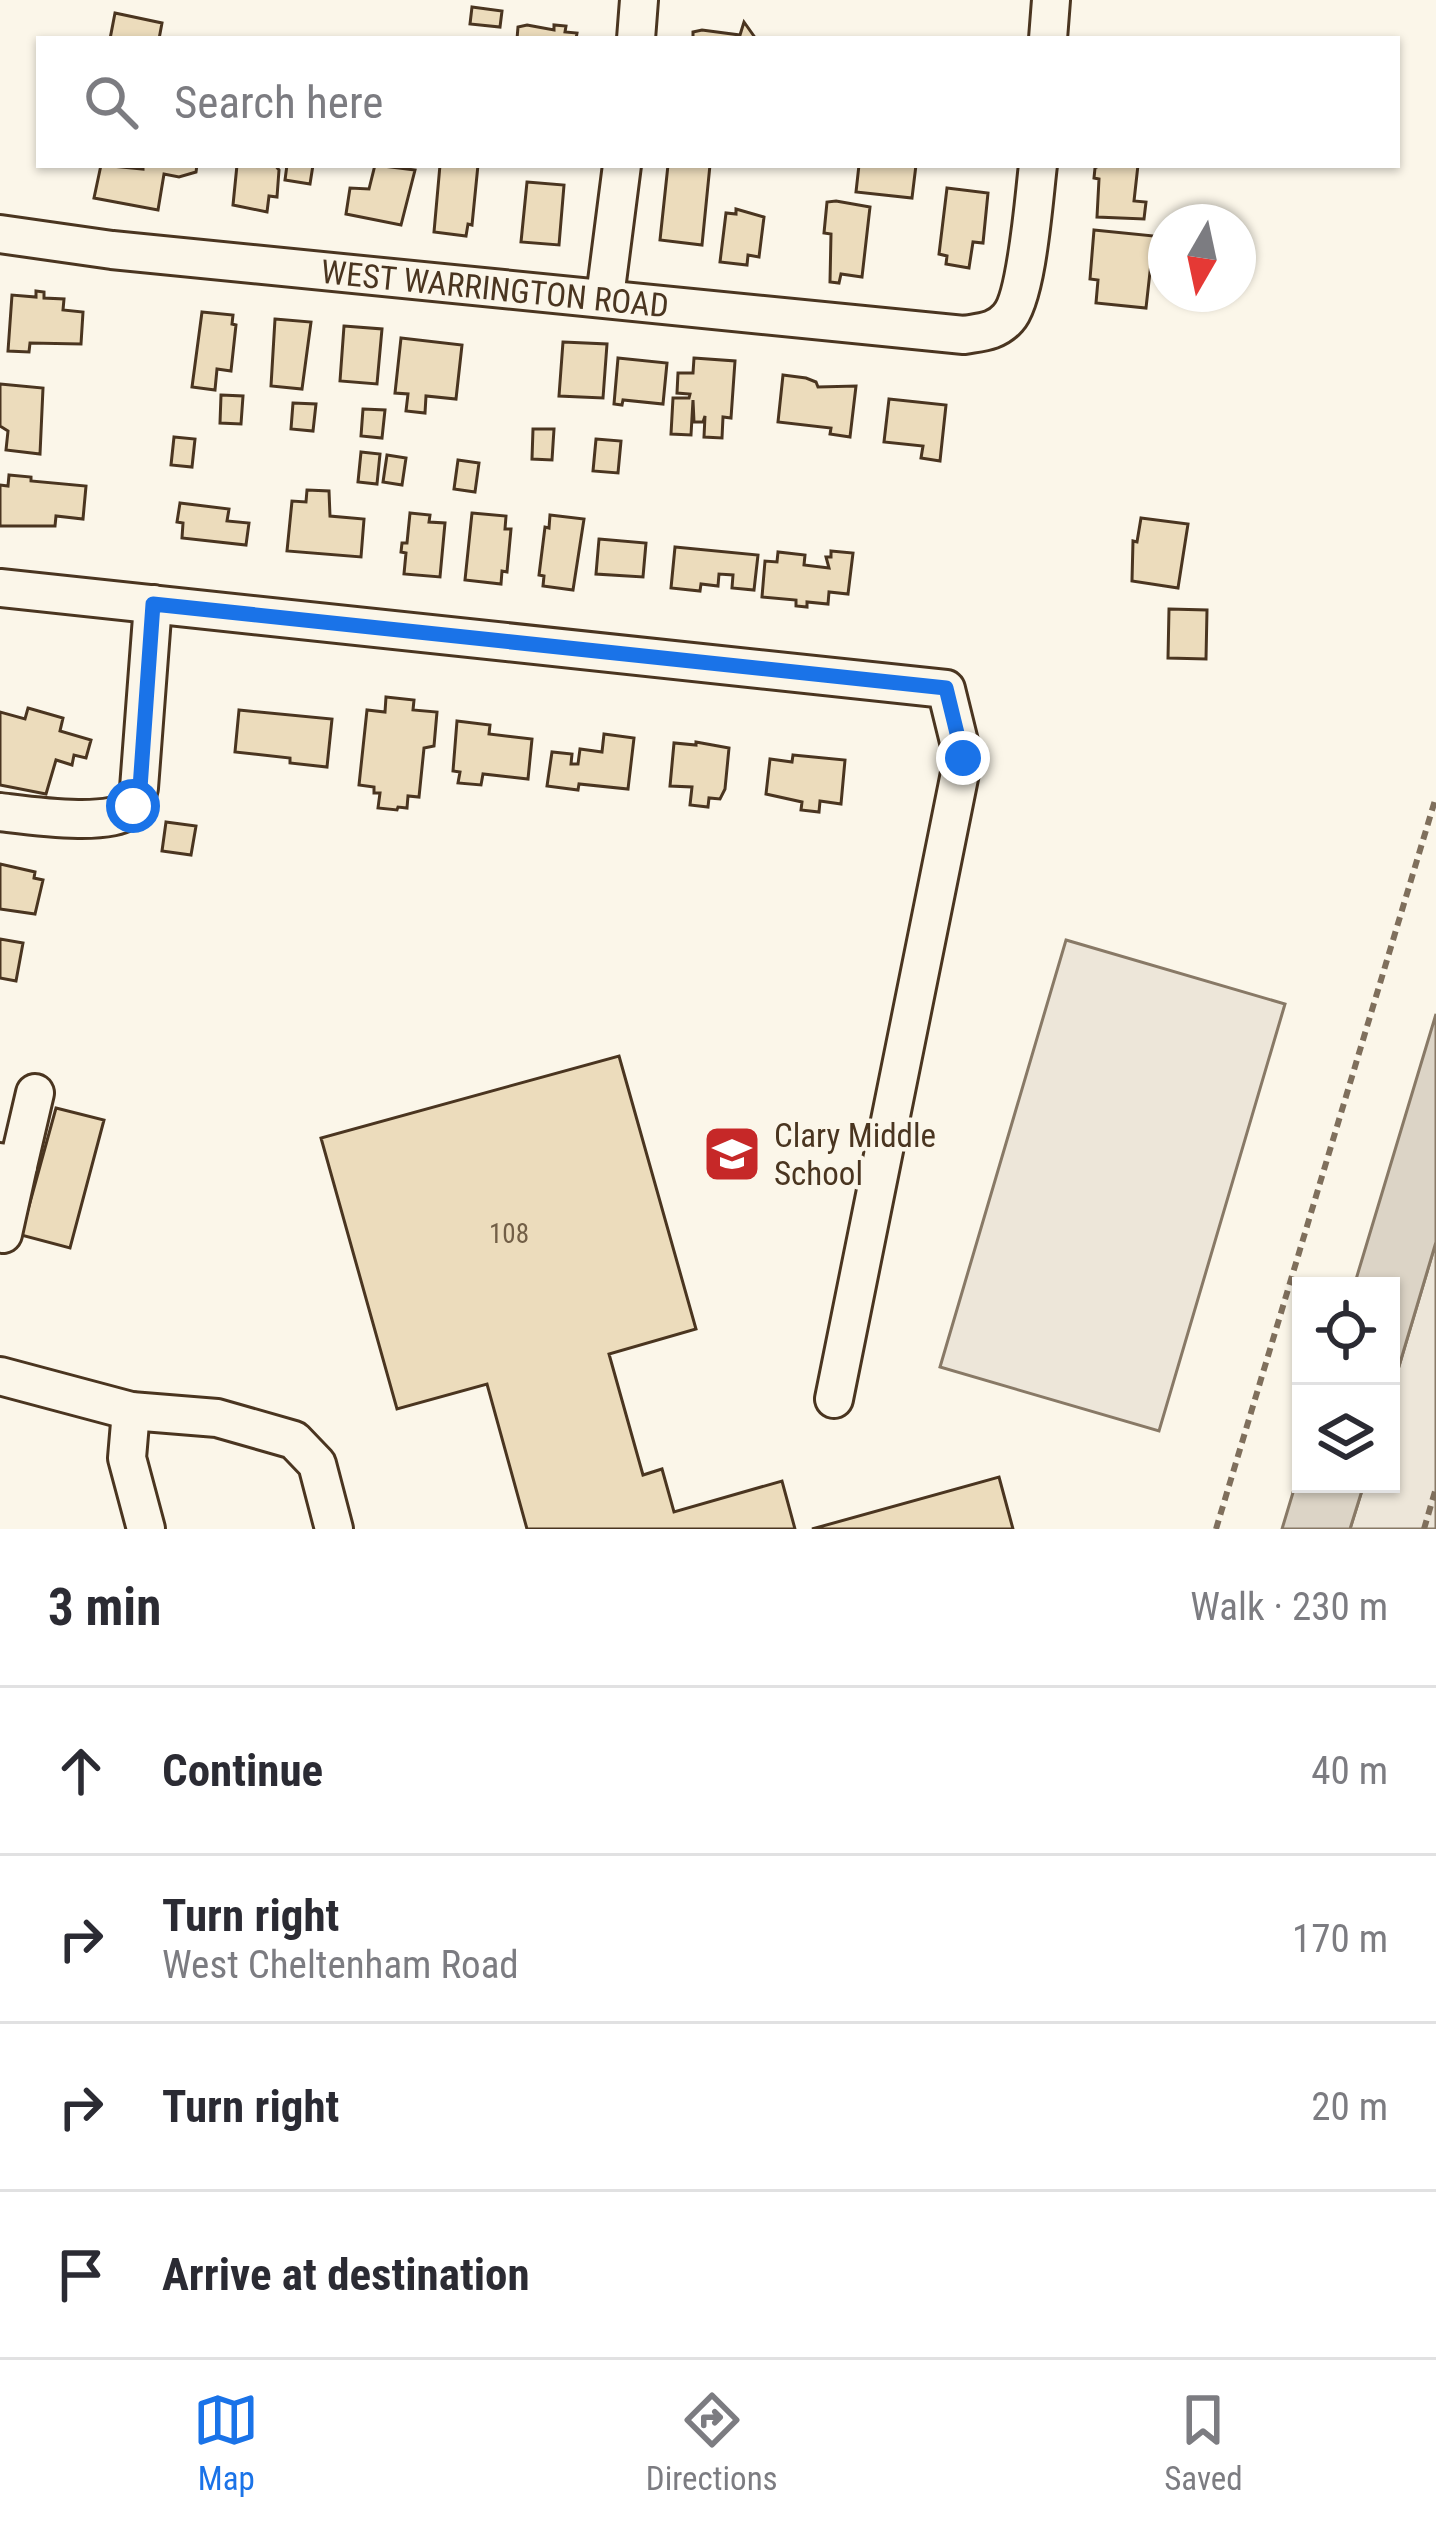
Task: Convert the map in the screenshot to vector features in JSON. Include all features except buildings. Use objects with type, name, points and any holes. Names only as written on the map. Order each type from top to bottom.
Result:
[{"type":"street","points":[[636,36],[639,0]]},
{"type":"street","points":[[1048,36],[1051,0]]},
{"type":"street","points":[[605,297],[622,168]]},
{"type":"street","name":"WEST WARRINGTON ROAD","points":[[0,234],[112,250],[964,335],[992,331],[1012,316],[1023,278],[1038,168]]},
{"type":"street","points":[[0,588],[946,688],[963,758],[834,1399]]},
{"type":"street","points":[[0,812],[99,818],[121,815],[133,806],[140,788],[153,604]]},
{"type":"street","points":[[3,1234],[9,1164],[35,1093]]},
{"type":"street","points":[[0,1376],[131,1411],[217,1418],[295,1440],[317,1464],[334,1529]]},
{"type":"street","points":[[131,1411],[128,1458],[146,1529]]},
{"type":"path","points":[[1216,1529],[1436,797]]},
{"type":"path","points":[[1424,1529],[1436,1488]]},
{"type":"shaded area","points":[[1066,940],[1285,1004],[1159,1431],[940,1367]]},
{"type":"shaded area","points":[[1436,1014],[1436,1242],[1400,1363],[1400,1277],[1357,1277]]},
{"type":"shaded area","points":[[1436,1242],[1436,1529],[1350,1529],[1361,1493],[1400,1493],[1400,1363]]},
{"type":"shaded area","points":[[1293,1493],[1361,1493],[1350,1529],[1282,1529]]},
{"type":"place","name":"Clary Middle School","points":[[732,1154]]},
{"type":"route","points":[[133,806],[140,788],[153,604],[946,688],[963,758]]}]
